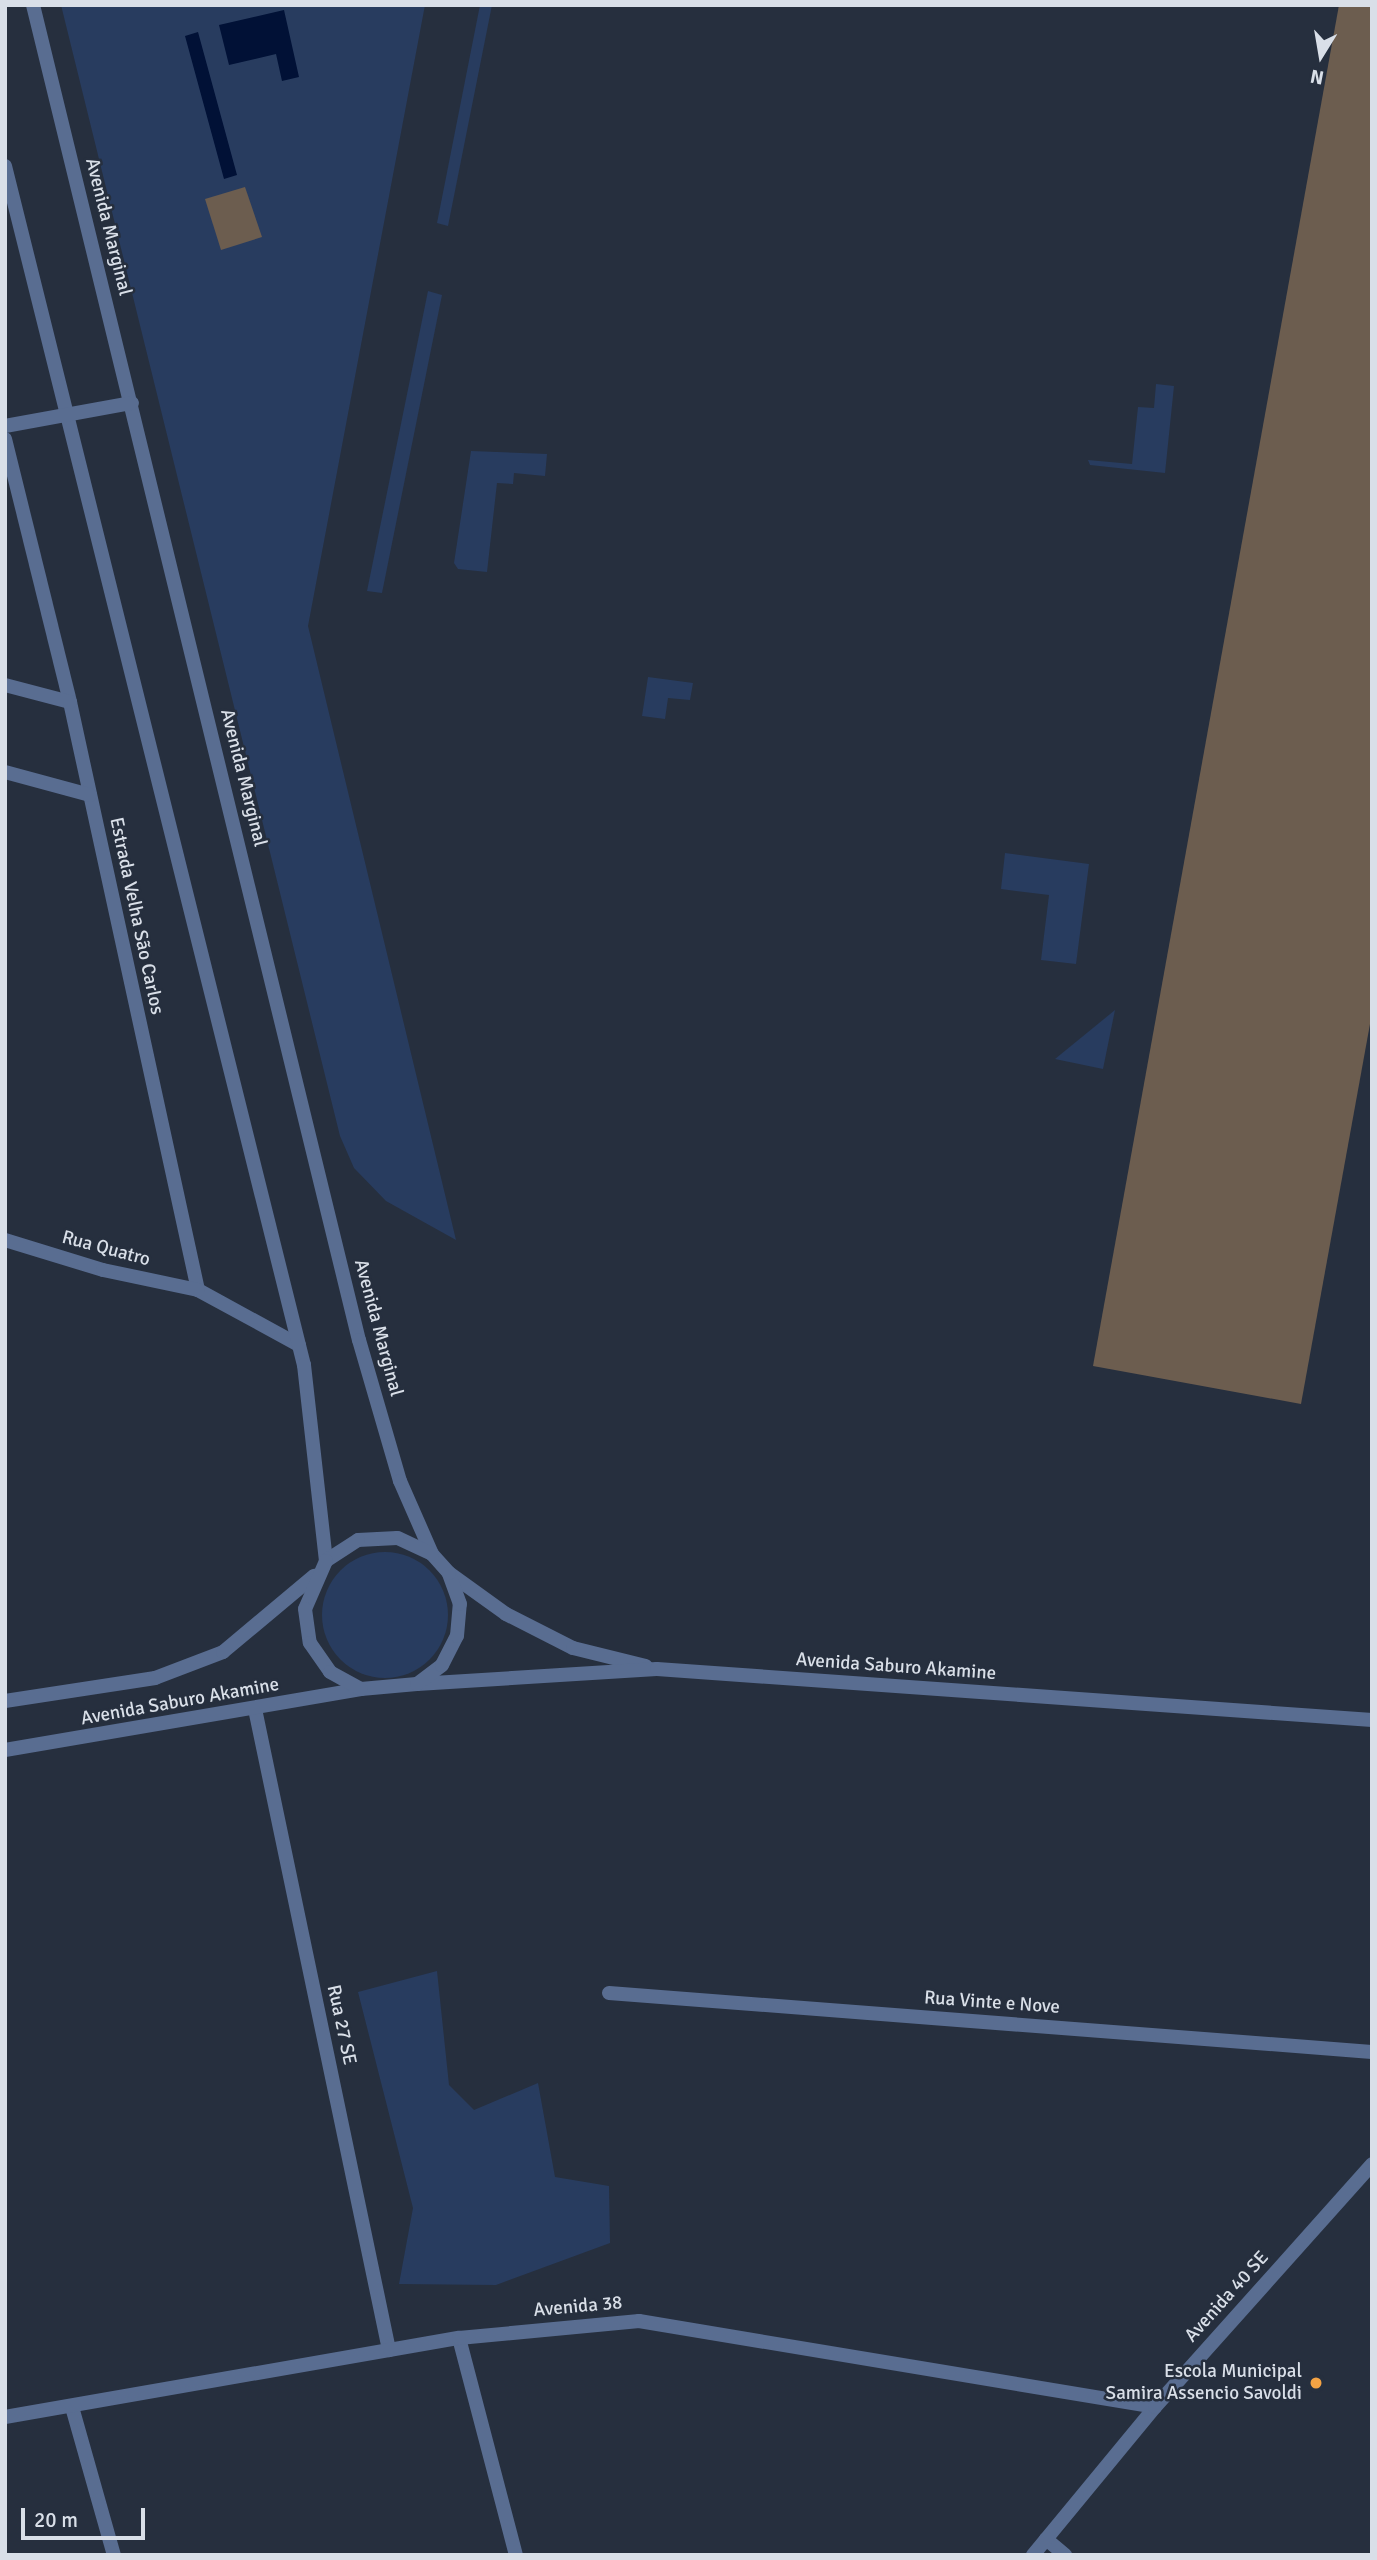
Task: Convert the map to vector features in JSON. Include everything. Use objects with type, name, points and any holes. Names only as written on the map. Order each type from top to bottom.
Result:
[{"type":"street","name":"Avenida Marginal","points":[[33,5],[359,1340],[400,1481],[432,1554]]},
{"type":"street","points":[[5,166],[299,1345],[323,1504],[326,1561]]},
{"type":"street","points":[[5,426],[65,412],[132,403]]},
{"type":"street","name":"Estrada Velha São Carlos","points":[[5,439],[70,702],[198,1290]]},
{"type":"street","points":[[5,685],[70,702]]},
{"type":"street","points":[[5,772],[90,795]]},
{"type":"street","name":"Rua Quatro","points":[[5,1240],[103,1270],[198,1290]]},
{"type":"street","points":[[198,1290],[299,1345]]},
{"type":"street","points":[[449,1573],[460,1604],[457,1636],[442,1665],[417,1684],[361,1689],[330,1672],[310,1643],[305,1609],[315,1575],[326,1561],[358,1540],[397,1538],[432,1554],[449,1573],[506,1614],[573,1648],[657,1669]]},
{"type":"street","name":"Avenida Saburo Akamine","points":[[5,1702],[155,1678],[223,1651],[315,1575]]},
{"type":"street","name":"Avenida Saburo Akamine","points":[[417,1684],[657,1669],[1372,1720]]},
{"type":"street","name":"Avenida Saburo Akamine","points":[[5,1750],[361,1689]]},
{"type":"street","name":"Rua 27 SE","points":[[255,1709],[389,2350]]},
{"type":"street","name":"Rua Vinte e Nove","points":[[609,1993],[1372,2052]]},
{"type":"street","name":"Avenida 40 SE","points":[[1032,2555],[1155,2407],[1372,2164]]},
{"type":"street","name":"Avenida 38","points":[[5,2417],[459,2338],[639,2321],[1155,2407]]},
{"type":"street","points":[[459,2338],[516,2555]]},
{"type":"street","points":[[72,2407],[114,2555]]},
{"type":"street","points":[[1046,2539],[1065,2555]]},
{"type":"shaded area","points":[[61,5],[425,5],[308,626],[456,1240],[386,1201],[354,1168],[340,1136]]},
{"type":"shaded area","points":[[480,5],[492,5],[448,226],[437,223]]},
{"type":"shaded area","points":[[284,10],[299,77],[282,81],[276,54],[229,65],[219,25]]},
{"type":"shaded area","points":[[198,32],[237,175],[224,179],[185,36]]},
{"type":"shaded area","points":[[428,291],[442,295],[382,593],[367,591]]},
{"type":"shaded area","points":[[1156,384],[1174,386],[1165,473],[1090,465],[1088,460],[1132,464],[1138,407],[1154,408]]},
{"type":"shaded area","points":[[471,451],[547,454],[545,476],[514,473],[513,484],[497,483],[487,572],[458,569],[454,563]]},
{"type":"shaded area","points":[[648,677],[693,683],[690,700],[668,698],[665,719],[642,716]]},
{"type":"shaded area","points":[[1005,853],[1089,864],[1076,964],[1041,960],[1049,895],[1001,889]]},
{"type":"shaded area","points":[[1115,1010],[1103,1069],[1055,1059]]},
{"type":"shaded area","points":[[385,1552],[409,1557],[430,1570],[443,1591],[448,1615],[443,1639],[430,1660],[409,1673],[385,1678],[361,1673],[340,1660],[327,1639],[322,1615],[327,1591],[340,1570],[361,1557]]},
{"type":"shaded area","points":[[437,1971],[449,2085],[474,2110],[538,2083],[555,2177],[609,2186],[610,2243],[496,2285],[399,2284],[413,2208],[358,1992]]},
{"type":"building","points":[[1339,5],[1372,5],[1372,1013],[1301,1404],[1093,1366]]},
{"type":"building","points":[[245,187],[262,237],[221,250],[205,199]]},
{"type":"place","name":"Escola Municipal Samira Assencio Savoldi","points":[[1316,2383]]}]
